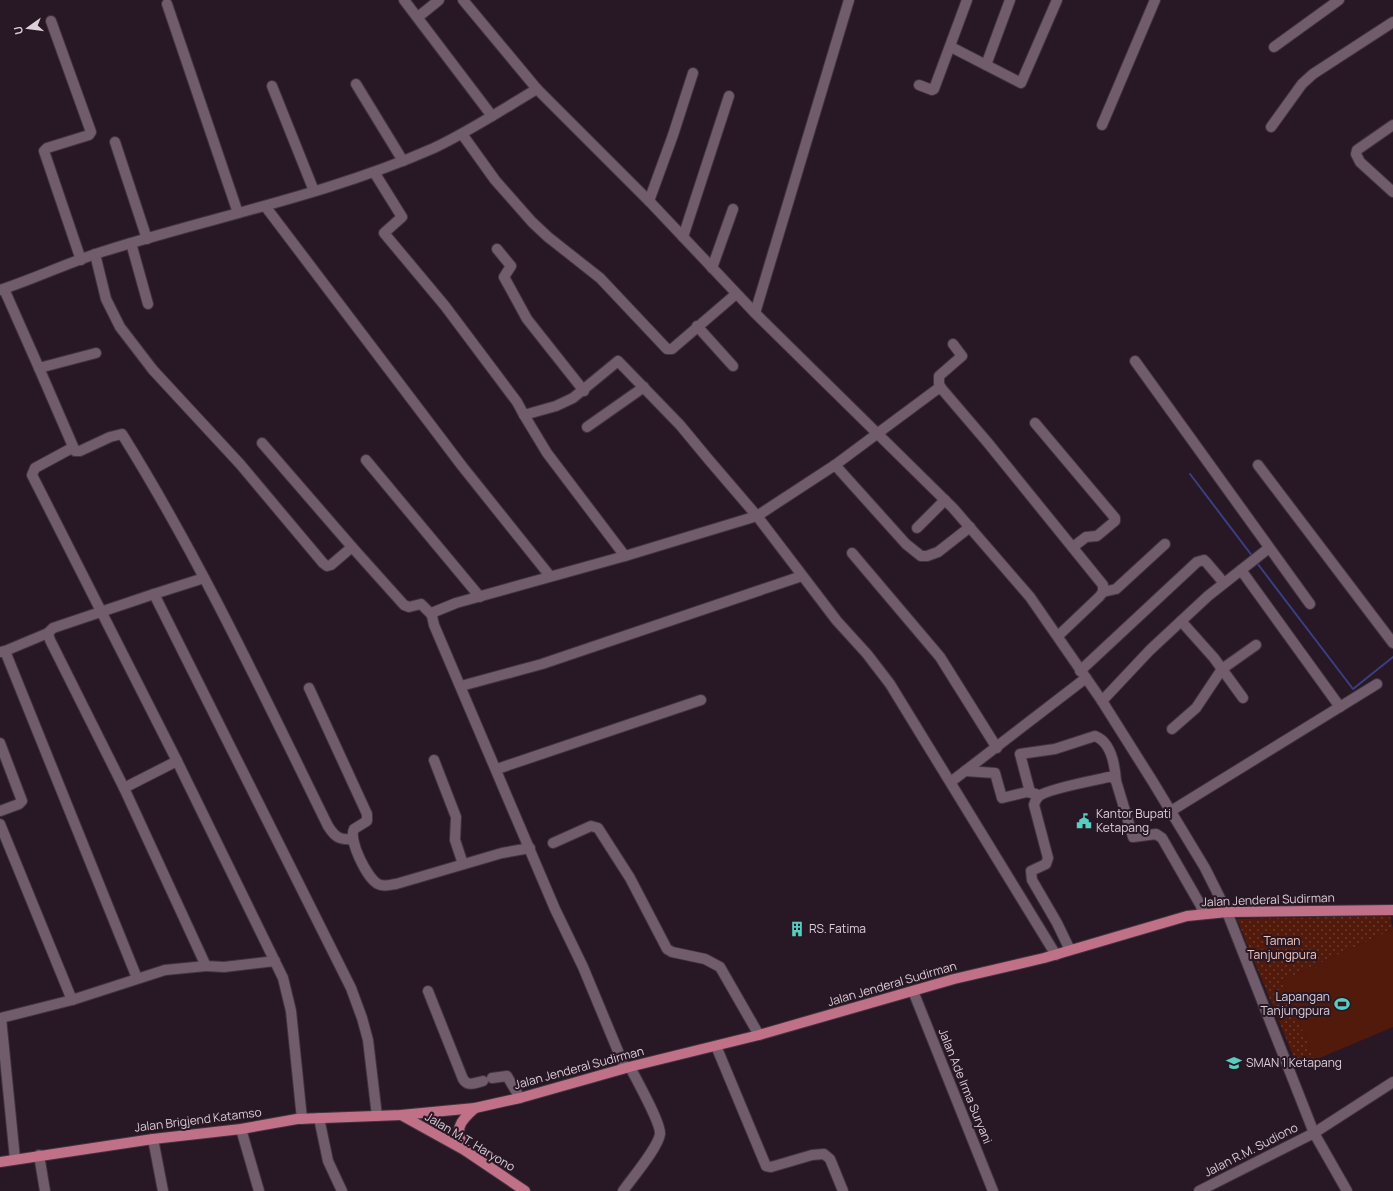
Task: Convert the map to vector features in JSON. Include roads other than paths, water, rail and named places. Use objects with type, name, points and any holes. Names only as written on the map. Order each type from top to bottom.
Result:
[{"type":"main road","name":"Jalan Jenderal Sudirman","points":[[401,1115],[476,1108],[520,1098],[628,1067],[759,1035],[913,991],[1056,954],[1175,919],[1203,914],[1227,912],[1393,910]]},
{"type":"main road","points":[[466,1151],[460,1139],[459,1126],[464,1118],[476,1108]]},
{"type":"main road","name":"Jalan Brigjend Katamso","points":[[0,1162],[39,1155],[153,1139],[241,1129],[302,1119],[401,1115]]},
{"type":"main road","name":"Jalan M.T. Haryono","points":[[401,1115],[466,1151],[525,1191]]},
{"type":"street","points":[[404,0],[492,116]]},
{"type":"street","points":[[418,17],[439,0]]},
{"type":"street","points":[[463,0],[537,89],[649,201],[736,294],[876,434],[945,500],[970,526],[1030,597],[1102,701],[1205,868],[1227,912],[1314,1133],[1348,1191]]},
{"type":"street","points":[[755,313],[849,0]]},
{"type":"street","points":[[919,85],[934,90],[967,0]]},
{"type":"street","points":[[986,65],[1010,0]]},
{"type":"street","points":[[951,47],[1019,83],[1022,82],[1057,0]]},
{"type":"street","points":[[1102,125],[1155,0]]},
{"type":"street","points":[[1274,47],[1339,0]]},
{"type":"street","points":[[167,4],[238,213]]},
{"type":"street","points":[[51,21],[91,132],[89,135],[47,148],[44,151],[81,260]]},
{"type":"street","points":[[1271,127],[1302,84],[1313,74],[1393,22]]},
{"type":"street","points":[[649,201],[674,135],[692,73]]},
{"type":"street","points":[[356,84],[403,161]]},
{"type":"street","points":[[272,86],[314,191]]},
{"type":"street","points":[[352,839],[343,840],[337,837],[328,826],[172,517],[121,433],[80,451],[76,452],[72,448],[39,368],[2,289],[96,254],[265,206],[374,172],[403,161],[462,134],[537,89]]},
{"type":"street","points":[[683,237],[729,96]]},
{"type":"street","points":[[1393,125],[1357,150],[1356,154],[1360,162],[1393,192]]},
{"type":"street","points":[[462,134],[495,180],[532,222],[548,238],[600,278],[667,349],[672,349],[736,294]]},
{"type":"street","points":[[116,142],[147,239]]},
{"type":"street","points":[[374,172],[402,217],[384,231],[384,233],[445,306],[517,402],[547,453],[624,556]]},
{"type":"street","points":[[265,206],[462,466],[550,576]]},
{"type":"street","points":[[712,268],[733,209]]},
{"type":"street","points":[[131,243],[148,304]]},
{"type":"street","points":[[497,249],[511,265],[504,277],[522,312],[584,391]]},
{"type":"street","points":[[96,254],[104,292],[115,319],[153,370],[240,464],[323,563],[327,566],[331,565],[352,547]]},
{"type":"street","points":[[697,326],[734,366]]},
{"type":"street","points":[[953,344],[962,356],[939,376],[938,384],[961,409],[1102,582],[1104,587],[1103,592]]},
{"type":"street","points":[[39,368],[96,353]]},
{"type":"street","points":[[524,415],[563,403],[584,391],[618,361],[644,387],[680,425],[757,516],[837,621],[867,654],[890,684],[952,781],[1056,954]]},
{"type":"street","points":[[1135,361],[1310,604]]},
{"type":"street","points":[[587,427],[644,387]]},
{"type":"street","points":[[432,615],[440,608],[624,556],[757,516],[835,465],[941,388]]},
{"type":"street","points":[[1035,423],[1115,518],[1115,521],[1097,536],[1086,536],[1073,547]]},
{"type":"street","points":[[262,443],[404,606],[408,607],[421,604],[432,615],[434,625],[497,769],[555,909],[628,1067],[657,1123],[660,1134],[654,1147],[623,1191]]},
{"type":"street","points":[[72,448],[35,468],[32,475],[177,761],[275,961],[286,987],[290,1005],[302,1119]]},
{"type":"street","points":[[366,460],[480,597]]},
{"type":"street","points":[[835,465],[906,544],[921,556],[927,556],[938,552],[970,526]]},
{"type":"street","points":[[1258,465],[1393,643]]},
{"type":"street","points":[[917,528],[945,500]]},
{"type":"street","points":[[1058,636],[1103,592],[1116,589],[1165,544]]},
{"type":"street","points":[[1102,701],[1150,650],[1181,621],[1224,583],[1269,548]]},
{"type":"street","points":[[852,553],[940,657],[997,748]]},
{"type":"street","points":[[952,781],[997,748],[1083,675],[1197,562],[1204,560],[1224,583]]},
{"type":"street","points":[[1241,570],[1340,707]]},
{"type":"street","points":[[461,686],[542,664],[802,576]]},
{"type":"street","points":[[137,978],[2,652],[48,633],[53,628],[204,578]]},
{"type":"street","points":[[154,594],[351,988],[368,1040],[377,1116]]},
{"type":"street","points":[[1181,621],[1222,669],[1243,698]]},
{"type":"street","points":[[48,633],[50,640],[124,788],[206,966]]},
{"type":"street","points":[[1172,729],[1196,708],[1222,669],[1256,645]]},
{"type":"street","points":[[1171,811],[1377,684]]},
{"type":"street","points":[[310,688],[368,817],[365,824],[353,831],[352,839],[368,875],[381,885],[396,884],[463,864],[530,848]]},
{"type":"street","points":[[497,769],[701,700]]},
{"type":"street","points":[[1030,792],[1020,754],[1055,749],[1095,736],[1100,738],[1115,765],[1116,781],[1133,837],[1156,834],[1162,838],[1201,906],[1203,914]]},
{"type":"street","points":[[0,743],[22,801],[19,804],[0,811]]},
{"type":"street","points":[[434,760],[456,817],[455,840],[463,864]]},
{"type":"street","points":[[124,788],[177,761]]},
{"type":"street","points":[[966,771],[995,773],[1002,798],[1030,792],[1040,795],[1109,777],[1113,777],[1116,781]]},
{"type":"street","points":[[1040,795],[1034,805],[1048,858],[1046,864],[1031,871],[1030,875],[1057,923],[1070,950]]},
{"type":"street","points":[[0,824],[72,1000]]},
{"type":"street","points":[[553,843],[591,826],[598,828],[622,864],[667,948],[672,952],[710,961],[720,967],[759,1035]]},
{"type":"street","points":[[15,1159],[0,1016],[72,1000],[137,978],[176,967],[224,967],[275,961]]},
{"type":"street","points":[[428,991],[465,1082],[472,1084],[507,1076],[520,1098]]},
{"type":"street","name":"Jalan Ade Irma Suryani","points":[[913,991],[993,1191]]},
{"type":"street","points":[[716,1046],[766,1166],[771,1167],[812,1155],[824,1154],[830,1159],[843,1191]]},
{"type":"street","name":"Jalan R.M. Sudiono","points":[[1199,1191],[1314,1133],[1393,1082]]},
{"type":"street","points":[[319,1118],[328,1161],[342,1191]]},
{"type":"street","points":[[241,1129],[260,1191]]},
{"type":"street","points":[[153,1139],[162,1191]]},
{"type":"street","points":[[39,1155],[45,1191]]},
{"type":"waterway","points":[[1190,474],[1253,557]]},
{"type":"waterway","points":[[1257,563],[1353,689],[1393,657]]},
{"type":"place","name":"Kantor Bupati Ketapang","points":[[1084,821]]},
{"type":"place","name":"RS. Fatima","points":[[797,929]]},
{"type":"place","name":"Lapangan Tanjungpura","points":[[1342,1004]]},
{"type":"place","name":"SMAN 1 Ketapang","points":[[1234,1063]]},
{"type":"park label","name":"Taman Tanjungpura","points":[[1282,948]]}]
